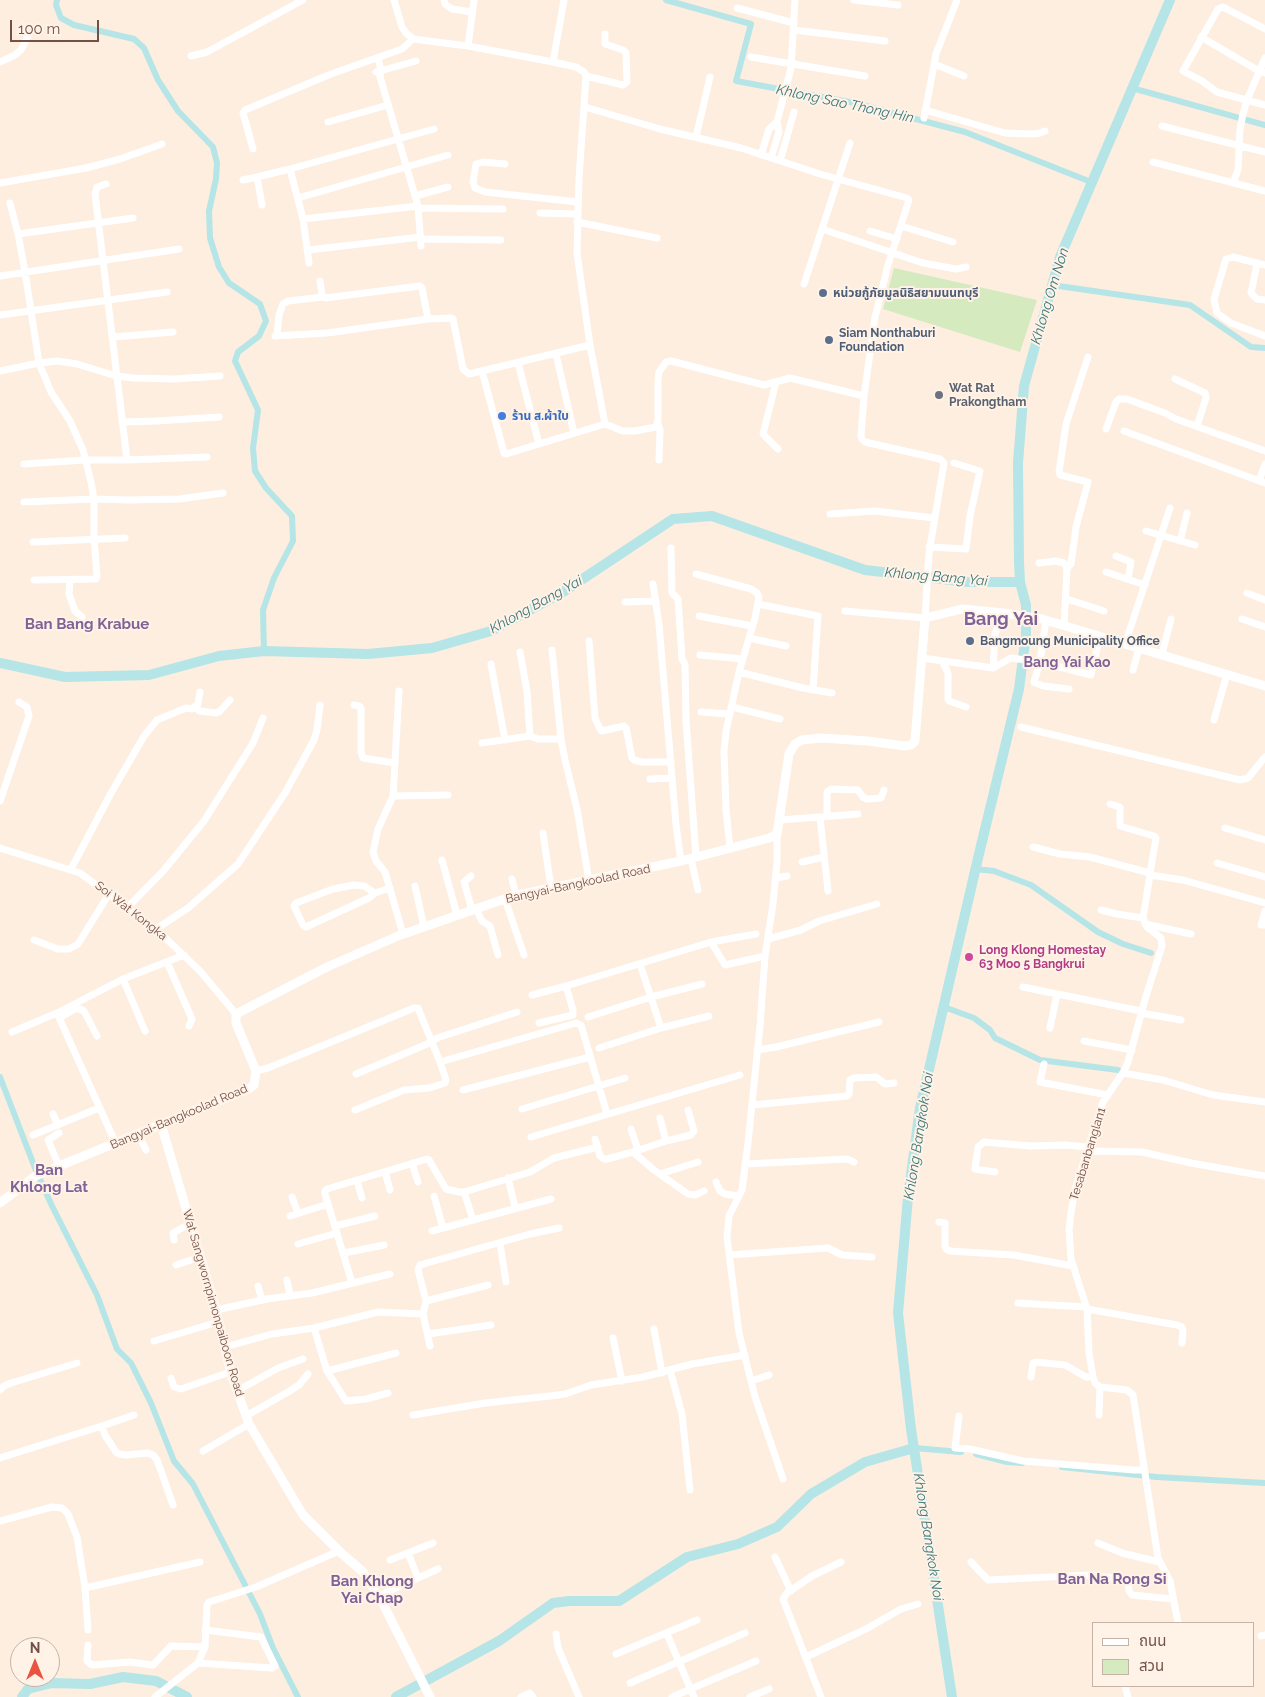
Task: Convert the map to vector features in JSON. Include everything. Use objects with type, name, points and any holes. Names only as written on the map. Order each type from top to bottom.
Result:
[{"type":"street","points":[[191,56],[207,52],[303,0]]},
{"type":"street","points":[[394,0],[402,27],[413,39],[468,46],[553,62],[576,67],[586,76],[623,84],[627,82],[626,53],[624,50],[605,44],[605,34]]},
{"type":"street","points":[[444,0],[445,4],[452,9],[472,12]]},
{"type":"street","points":[[468,46],[474,0]]},
{"type":"street","points":[[553,62],[564,0]]},
{"type":"street","points":[[770,158],[779,132],[777,122],[792,64],[795,0]]},
{"type":"street","points":[[854,0],[898,4]]},
{"type":"street","points":[[957,0],[947,23],[934,64],[924,114],[1005,132],[1032,134],[1045,130]]},
{"type":"street","points":[[737,8],[794,26],[885,41]]},
{"type":"street","points":[[1265,29],[1223,8],[1218,9],[1183,71],[1217,92],[1265,105]]},
{"type":"street","points":[[0,62],[15,55],[28,36]]},
{"type":"street","points":[[1201,37],[1262,72]]},
{"type":"street","points":[[253,149],[243,113],[245,110],[402,49],[413,39]]},
{"type":"street","points":[[752,57],[865,76]]},
{"type":"street","points":[[1234,183],[1238,170],[1238,146],[1243,114],[1247,100],[1262,72],[1265,58]]},
{"type":"street","points":[[374,59],[418,207],[421,240]]},
{"type":"street","points":[[379,73],[416,61]]},
{"type":"street","points":[[934,64],[964,76]]},
{"type":"street","points":[[586,76],[577,218],[577,253],[590,345],[605,424]]},
{"type":"street","points":[[696,137],[710,77]]},
{"type":"street","points":[[328,122],[388,104]]},
{"type":"street","points":[[585,107],[637,123],[741,148],[907,198],[909,202],[892,253],[875,317],[864,396],[861,436],[863,440],[943,461],[944,467],[929,547],[916,737],[914,743],[909,746],[821,738],[802,740],[795,744],[789,754],[777,834],[774,904],[765,956],[765,979],[742,1190],[729,1216],[727,1237],[734,1305],[754,1397],[783,1479]]},
{"type":"street","points":[[780,161],[794,112]]},
{"type":"street","points":[[761,155],[769,129],[777,122]]},
{"type":"street","points":[[1162,126],[1265,152]]},
{"type":"street","points":[[242,180],[290,169],[434,129]]},
{"type":"street","points":[[804,284],[850,143]]},
{"type":"street","points":[[0,182],[86,168],[120,160],[162,144]]},
{"type":"street","points":[[298,198],[448,154]]},
{"type":"street","points":[[505,164],[482,162],[476,164],[473,182],[475,188],[485,192],[578,202]]},
{"type":"street","points":[[1153,162],[1265,191]]},
{"type":"street","points":[[290,169],[303,220],[309,263]]},
{"type":"street","points":[[257,177],[262,205]]},
{"type":"street","points":[[106,184],[97,187],[96,190],[98,223],[114,337],[116,376],[127,460]]},
{"type":"street","points":[[415,196],[448,187]]},
{"type":"street","points":[[10,203],[25,272],[39,363],[51,392],[70,421],[85,460],[94,499],[96,579],[34,580]]},
{"type":"street","points":[[303,220],[418,207],[503,209]]},
{"type":"street","points":[[540,213],[577,218],[657,238]]},
{"type":"street","points":[[18,234],[133,218]]},
{"type":"street","points":[[901,226],[953,242]]},
{"type":"street","points":[[822,229],[923,263],[945,267],[966,267]]},
{"type":"street","points":[[870,231],[897,239]]},
{"type":"street","points":[[308,250],[421,240],[501,240]]},
{"type":"street","points":[[0,276],[179,249]]},
{"type":"street","points":[[1265,300],[1257,299],[1251,293],[1261,265],[1232,257],[1226,259],[1214,298],[1214,304],[1218,313],[1232,324],[1265,336]]},
{"type":"street","points":[[320,281],[323,297]]},
{"type":"street","points":[[428,319],[420,286],[288,302],[283,304],[279,315],[276,336],[327,333],[448,317],[453,319],[463,369],[469,374],[590,345]]},
{"type":"street","points":[[0,315],[167,292]]},
{"type":"street","points":[[114,337],[173,332]]},
{"type":"street","points":[[556,354],[574,433]]},
{"type":"street","points":[[1067,568],[1071,564],[1076,527],[1088,483],[1087,481],[1060,475],[1058,472],[1066,424],[1088,357]]},
{"type":"street","points":[[0,371],[58,361],[77,364],[116,376],[134,378],[174,379],[220,376]]},
{"type":"street","points":[[659,460],[658,380],[662,366],[666,362],[671,361],[764,385],[790,378],[864,396]]},
{"type":"street","points":[[518,362],[539,444]]},
{"type":"street","points":[[482,371],[504,453],[506,454],[605,424],[623,431],[656,427],[658,424]]},
{"type":"street","points":[[1175,379],[1205,392],[1206,398],[1198,423]]},
{"type":"street","points":[[776,382],[763,434],[778,449]]},
{"type":"street","points":[[1106,429],[1116,402],[1119,399],[1127,399],[1215,434],[1220,434],[1265,451]]},
{"type":"street","points":[[1165,413],[1171,413],[1198,423],[1220,434]]},
{"type":"street","points":[[122,422],[219,417]]},
{"type":"street","points":[[1124,431],[1262,482],[1265,464]]},
{"type":"street","points":[[24,464],[85,460],[207,457]]},
{"type":"street","points":[[929,547],[966,549],[970,516],[980,471],[954,463]]},
{"type":"street","points":[[24,502],[94,499],[179,499],[223,493]]},
{"type":"street","points":[[1125,644],[1170,508]]},
{"type":"street","points":[[830,514],[875,511],[934,518]]},
{"type":"street","points":[[1180,541],[1187,513]]},
{"type":"street","points":[[1146,531],[1195,545]]},
{"type":"street","points":[[33,542],[125,538]]},
{"type":"street","points":[[671,548],[672,593],[678,599],[682,659],[685,664],[686,721],[694,858],[698,890]]},
{"type":"street","points":[[1116,556],[1131,562],[1128,579]]},
{"type":"street","points":[[1039,563],[1056,561],[1064,563],[1067,568],[1067,599],[1064,625]]},
{"type":"street","points":[[1106,572],[1145,585]]},
{"type":"street","points":[[696,574],[751,589],[759,597],[726,731],[724,752],[726,810],[730,848]]},
{"type":"street","points":[[70,580],[69,594],[75,611],[82,617]]},
{"type":"street","points":[[654,584],[672,778],[682,861]]},
{"type":"street","points":[[1247,594],[1265,600]]},
{"type":"street","points":[[1067,599],[1104,611]]},
{"type":"street","points":[[624,602],[656,601]]},
{"type":"street","points":[[758,604],[791,612],[817,615],[819,618],[813,690]]},
{"type":"street","points":[[845,611],[925,618],[962,609],[1044,619],[1265,686]]},
{"type":"street","points":[[993,668],[996,628],[1003,613]]},
{"type":"street","points":[[699,616],[752,626]]},
{"type":"street","points":[[1044,619],[1034,682],[1043,686],[1069,689]]},
{"type":"street","points":[[1162,654],[1171,619]]},
{"type":"street","points":[[1242,619],[1265,627]]},
{"type":"street","points":[[922,658],[993,668],[1011,658],[1037,662],[1091,676],[1100,636]]},
{"type":"street","points":[[748,638],[786,646]]},
{"type":"street","points":[[589,641],[595,718],[600,729],[602,731],[624,726],[634,760],[642,762],[671,762]]},
{"type":"street","points":[[1133,670],[1138,648]]},
{"type":"street","points":[[552,650],[564,760],[577,809],[589,881]]},
{"type":"street","points":[[520,652],[527,691],[530,736]]},
{"type":"street","points":[[700,655],[743,659]]},
{"type":"street","points":[[942,661],[948,673],[949,701],[966,707]]},
{"type":"street","points":[[491,664],[505,740]]},
{"type":"street","points":[[739,672],[832,693]]},
{"type":"street","points":[[1214,720],[1227,674]]},
{"type":"street","points":[[399,691],[393,796],[378,829],[373,852],[376,860],[385,872],[403,934]]},
{"type":"street","points":[[71,869],[144,736],[157,720],[198,704],[200,692]]},
{"type":"street","points":[[194,707],[200,711],[216,713],[220,712],[230,700]]},
{"type":"street","points":[[0,800],[29,716],[26,707],[19,702]]},
{"type":"street","points":[[156,929],[188,908],[238,864],[285,793],[314,740],[320,705]]},
{"type":"street","points":[[354,705],[361,708],[361,752],[363,758],[395,763]]},
{"type":"street","points":[[701,712],[731,710],[780,719]]},
{"type":"street","points":[[127,908],[164,870],[204,821],[253,743],[263,718]]},
{"type":"street","points":[[1021,727],[1240,780],[1248,778],[1265,757]]},
{"type":"street","points":[[482,743],[530,736],[538,739],[561,738]]},
{"type":"street","points":[[650,779],[672,778]]},
{"type":"street","points":[[828,891],[824,857],[823,816],[827,792],[831,789],[858,790],[867,799],[881,798],[884,790]]},
{"type":"street","points":[[393,796],[448,795]]},
{"type":"street","points":[[1110,804],[1120,807],[1120,826],[1156,838],[1144,921]]},
{"type":"street","points":[[780,820],[858,814]]},
{"type":"street","points":[[1225,828],[1265,840]]},
{"type":"street","points":[[544,834],[551,888]]},
{"type":"street","name":"Bangyai-Bangkoolad Road","points":[[0,1203],[38,1175],[250,1088],[254,1085],[256,1071],[236,1023],[236,1014],[327,967],[403,934],[516,895],[682,861],[770,838],[777,834]]},
{"type":"street","points":[[1033,847],[1090,858],[1150,875],[1183,880],[1265,903]]},
{"type":"street","name":"Soi Wat Kongka","points":[[0,848],[80,873],[156,929],[200,970],[236,1014]]},
{"type":"street","points":[[802,862],[824,857]]},
{"type":"street","points":[[442,860],[457,915]]},
{"type":"street","points":[[1217,864],[1265,877]]},
{"type":"street","points":[[471,876],[464,882],[473,910],[482,921],[490,926],[498,955]]},
{"type":"street","points":[[776,878],[787,876]]},
{"type":"street","points":[[512,878],[516,895]]},
{"type":"street","points":[[375,893],[364,886],[354,885],[333,889],[294,906],[303,925],[306,927],[369,898],[375,893],[390,888]]},
{"type":"street","points":[[415,886],[424,927]]},
{"type":"street","points":[[34,940],[58,949],[69,949],[78,944],[109,894]]},
{"type":"street","points":[[505,899],[524,955]]},
{"type":"street","points":[[768,940],[877,904]]},
{"type":"street","points":[[1101,910],[1191,934]]},
{"type":"street","points":[[1265,911],[1262,925],[1265,926]]},
{"type":"street","name":"Tesabanbanglan1","points":[[1100,1387],[1095,1383],[1093,1377],[1089,1353],[1086,1308],[1073,1266],[1069,1229],[1075,1190],[1087,1149],[1103,1102],[1124,1072],[1128,1062],[1141,1012],[1162,946],[1160,936],[1144,921]]},
{"type":"street","points":[[532,995],[711,942],[756,934]]},
{"type":"street","points":[[711,942],[725,965],[765,956]]},
{"type":"street","points":[[58,1016],[123,979],[184,955]]},
{"type":"street","points":[[167,962],[192,1019],[189,1026]]},
{"type":"street","points":[[640,964],[661,1028]]},
{"type":"street","points":[[123,979],[145,1030]]},
{"type":"street","points":[[588,1017],[651,997],[702,984]]},
{"type":"street","points":[[539,1023],[573,1015],[566,986]]},
{"type":"street","points":[[1023,987],[1181,1020]]},
{"type":"street","points":[[1050,1028],[1057,994]]},
{"type":"street","points":[[256,1071],[268,1068],[418,1008],[446,1080],[443,1084],[429,1088],[404,1090],[355,1110]]},
{"type":"street","points":[[12,1032],[75,1009],[80,1009],[84,1011],[97,1036]]},
{"type":"street","points":[[356,1074],[432,1042],[437,1038],[517,1012]]},
{"type":"street","points":[[58,1016],[116,1144]]},
{"type":"street","points":[[599,1048],[661,1028],[709,1016]]},
{"type":"street","points":[[757,1050],[879,1022]]},
{"type":"street","points":[[440,1062],[576,1023],[581,1026],[607,1114]]},
{"type":"street","points":[[1084,1041],[1132,1050]]},
{"type":"street","points":[[463,1090],[590,1057]]},
{"type":"street","points":[[1044,1064],[1040,1082],[1108,1095]]},
{"type":"street","points":[[1124,1072],[1163,1080],[1213,1095],[1265,1102]]},
{"type":"street","points":[[531,1137],[740,1075]]},
{"type":"street","points":[[752,1105],[847,1096],[849,1094],[850,1080],[854,1078],[876,1077],[885,1084],[894,1083]]},
{"type":"street","points":[[522,1109],[625,1078]]},
{"type":"street","points":[[33,1135],[58,1129],[99,1108]]},
{"type":"street","points":[[595,1139],[600,1156],[608,1159],[692,1134],[694,1131],[688,1110]]},
{"type":"street","points":[[53,1114],[58,1129]]},
{"type":"street","points":[[660,1118],[666,1141]]},
{"type":"street","name":"Wat Sangwornpimonpaiboon Road","points":[[160,1124],[216,1310],[230,1372],[247,1420],[304,1515],[339,1551],[363,1572],[378,1596],[430,1697]]},
{"type":"street","points":[[58,1129],[48,1140],[59,1166]]},
{"type":"street","points":[[631,1129],[636,1151],[660,1174],[691,1195],[704,1191]]},
{"type":"street","points":[[138,1134],[146,1150]]},
{"type":"street","points":[[995,1172],[975,1169],[978,1147],[984,1142],[1031,1146],[1065,1145],[1087,1149],[1142,1152],[1265,1176]]},
{"type":"street","points":[[352,1283],[325,1191],[428,1159],[446,1189],[464,1192],[530,1172],[554,1158],[598,1147]]},
{"type":"street","points":[[745,1164],[847,1159],[854,1162]]},
{"type":"street","points":[[660,1174],[698,1162]]},
{"type":"street","points":[[412,1163],[418,1182]]},
{"type":"street","points":[[385,1172],[390,1190]]},
{"type":"street","points":[[508,1178],[515,1208]]},
{"type":"street","points":[[357,1181],[362,1198]]},
{"type":"street","points":[[716,1182],[720,1191],[725,1194],[739,1196]]},
{"type":"street","points":[[464,1192],[473,1220]]},
{"type":"street","points":[[434,1196],[443,1228]]},
{"type":"street","points":[[292,1197],[298,1213]]},
{"type":"street","points":[[432,1232],[551,1199]]},
{"type":"street","points":[[290,1216],[328,1204]]},
{"type":"street","points":[[298,1244],[375,1216]]},
{"type":"street","points":[[939,1222],[946,1223],[946,1249],[950,1251],[1014,1255],[1073,1266]]},
{"type":"street","points":[[174,1240],[173,1233],[191,1223]]},
{"type":"street","points":[[430,1346],[424,1314],[426,1301],[418,1270],[420,1265],[530,1234],[559,1228]]},
{"type":"street","points":[[500,1243],[506,1282]]},
{"type":"street","points":[[344,1253],[384,1245]]},
{"type":"street","points":[[729,1255],[828,1248],[842,1255],[872,1257]]},
{"type":"street","points":[[176,1265],[200,1258]]},
{"type":"street","points":[[216,1310],[262,1300],[312,1293],[390,1274]]},
{"type":"street","points":[[287,1280],[290,1296]]},
{"type":"street","points":[[426,1301],[488,1285]]},
{"type":"street","points":[[258,1286],[262,1300]]},
{"type":"street","points":[[1018,1304],[1086,1308],[1177,1325],[1182,1327],[1183,1330],[1182,1343]]},
{"type":"street","points":[[224,1347],[272,1334],[314,1328],[378,1312],[424,1314]]},
{"type":"street","points":[[154,1341],[218,1322]]},
{"type":"street","points":[[428,1334],[491,1325]]},
{"type":"street","points":[[314,1328],[327,1371],[346,1401],[366,1399],[388,1393]]},
{"type":"street","points":[[654,1329],[662,1373]]},
{"type":"street","points":[[613,1338],[622,1380]]},
{"type":"street","points":[[327,1371],[396,1353]]},
{"type":"street","points":[[413,1415],[485,1403],[564,1394],[591,1385],[662,1373],[692,1364],[745,1355]]},
{"type":"street","points":[[237,1391],[278,1368],[303,1359]]},
{"type":"street","points":[[1030,1377],[1033,1363],[1036,1362],[1065,1365],[1086,1377],[1093,1377]]},
{"type":"street","points":[[0,1390],[11,1383],[77,1363]]},
{"type":"street","points":[[670,1370],[682,1414],[690,1490]]},
{"type":"street","points":[[171,1378],[174,1387],[181,1389],[230,1372]]},
{"type":"street","points":[[203,1451],[299,1385],[308,1374]]},
{"type":"street","points":[[751,1381],[769,1375]]},
{"type":"street","points":[[1099,1415],[1100,1387],[1127,1390],[1134,1395],[1159,1562],[1170,1581],[1178,1622]]},
{"type":"street","points":[[0,1458],[134,1415]]},
{"type":"street","points":[[959,1416],[955,1448],[970,1449],[1023,1461],[1144,1470]]},
{"type":"street","points":[[102,1426],[105,1434],[119,1454],[126,1456],[148,1453],[153,1455],[157,1460],[173,1505]]},
{"type":"street","points":[[0,1521],[52,1507],[62,1508],[72,1522],[77,1537],[85,1588],[88,1630]]},
{"type":"street","points":[[390,1560],[433,1542]]},
{"type":"street","points":[[1098,1543],[1122,1553],[1159,1562]]},
{"type":"street","points":[[156,1696],[198,1663],[205,1646],[207,1604],[209,1602],[256,1587],[339,1551]]},
{"type":"street","points":[[408,1552],[418,1578]]},
{"type":"street","points":[[775,1557],[791,1590]]},
{"type":"street","points":[[85,1588],[200,1562]]},
{"type":"street","points":[[821,1697],[783,1599],[786,1593],[812,1576],[841,1562]]},
{"type":"street","points":[[970,1562],[988,1580],[1092,1575],[1128,1580],[1129,1591],[1132,1595],[1173,1598]]},
{"type":"street","points":[[378,1596],[438,1569]]},
{"type":"street","points":[[806,1657],[866,1629],[901,1609],[918,1604]]},
{"type":"street","points":[[616,1654],[697,1620]]},
{"type":"street","points":[[198,1663],[272,1668],[275,1666],[261,1637],[205,1630]]},
{"type":"street","points":[[630,1683],[679,1660],[745,1633]]},
{"type":"street","points":[[556,1634],[558,1648],[579,1697]]},
{"type":"street","points":[[667,1634],[694,1697]]},
{"type":"street","points":[[88,1645],[87,1661],[92,1664],[130,1662],[153,1665],[171,1646],[205,1646]]},
{"type":"street","points":[[672,1697],[756,1661]]},
{"type":"street","points":[[750,1697],[769,1688]]},
{"type":"street","points":[[521,1697],[530,1692],[533,1697]]},
{"type":"green space","points":[[894,268],[1037,300],[1020,352],[883,309]]},
{"type":"waterway","points":[[57,0],[56,5],[61,18],[74,25],[134,39],[144,48],[158,80],[178,111],[213,147],[217,163],[216,179],[209,211],[210,238],[219,267],[229,283],[260,304],[266,321],[259,336],[238,352],[235,361],[258,410],[253,448],[255,471],[266,488],[292,516],[293,541],[274,578],[263,610],[264,651]]},
{"type":"waterway","name":"Khlong Sao Thong Hin","points":[[666,0],[751,24],[736,81],[855,103],[965,132],[1091,182]]},
{"type":"waterway","name":"Khlong Bangkok Noi","points":[[952,1697],[911,1429],[898,1313],[908,1197],[920,1108],[1019,689],[1026,635],[1026,605],[1020,582],[1019,563],[1018,463],[1024,386],[1060,257],[1170,0]]},
{"type":"waterway","points":[[1132,88],[1265,125]]},
{"type":"waterway","name":"Khlong Om Non","points":[[1052,285],[1190,305],[1251,347],[1265,348]]},
{"type":"waterway","name":"Khlong Bang Yai","points":[[0,663],[65,677],[149,675],[219,656],[264,651],[368,654],[432,648],[491,631],[563,592],[673,519],[712,516],[865,570],[968,582],[1020,582]]},
{"type":"waterway","points":[[975,869],[994,871],[1031,885],[1098,932],[1123,944],[1151,953]]},
{"type":"waterway","points":[[944,1007],[974,1018],[990,1030],[995,1038],[1040,1060],[1118,1070]]},
{"type":"waterway","points":[[0,1077],[35,1168],[97,1295],[117,1349],[131,1363],[151,1403],[174,1461],[193,1484],[260,1614],[273,1648],[298,1697]]},
{"type":"waterway","points":[[914,1448],[961,1452]]},
{"type":"waterway","points":[[396,1697],[499,1641],[553,1603],[569,1601],[619,1601],[687,1557],[738,1544],[777,1527],[811,1494],[865,1462],[914,1448]]},
{"type":"waterway","points":[[976,1454],[1007,1462],[1022,1463]]},
{"type":"waterway","points":[[1062,1467],[1157,1477],[1265,1483]]},
{"type":"waterway","points":[[22,1697],[28,1689],[52,1683],[90,1684],[123,1677],[156,1681],[187,1697]]},
{"type":"place","name":"หน่วยกู้ภัยมูลนิธิสยามนนทบุรี","points":[[823,293]]},
{"type":"place","name":"Siam Nonthaburi Foundation","points":[[829,340]]},
{"type":"place","name":"Wat Rat Prakongtham","points":[[939,395]]},
{"type":"place","name":"ร้าน ส.ผ้าใบ","points":[[502,416]]},
{"type":"place","name":"Bangmoung Municipality Office","points":[[970,641]]},
{"type":"place","name":"Long Klong Homestay 63 Moo 5 Bangkrui","points":[[969,957]]},
{"type":"district","name":"Bang Yai","points":[[1001,620]]},
{"type":"district","name":"Ban Bang Krabue","points":[[87,624]]},
{"type":"district","name":"Bang Yai Kao","points":[[1067,663]]},
{"type":"district","name":"Ban Khlong Lat","points":[[49,1178]]},
{"type":"district","name":"Ban Na Rong Si","points":[[1112,1579]]},
{"type":"district","name":"Ban Khlong Yai Chap","points":[[372,1590]]}]
